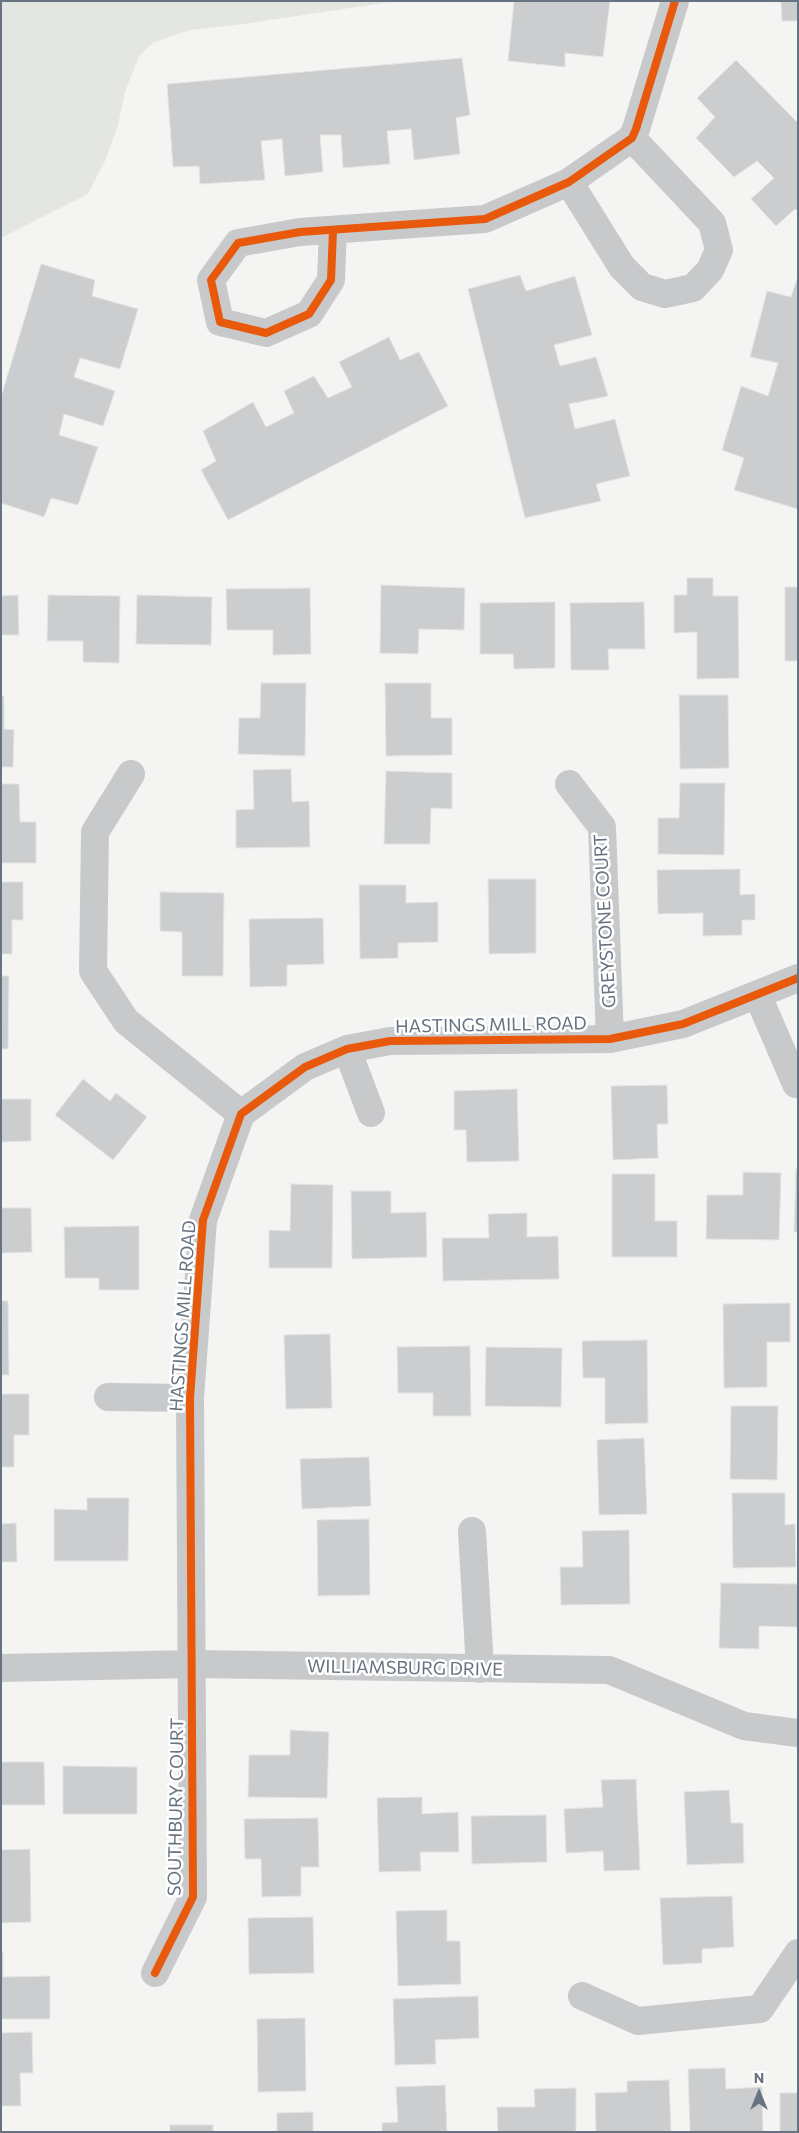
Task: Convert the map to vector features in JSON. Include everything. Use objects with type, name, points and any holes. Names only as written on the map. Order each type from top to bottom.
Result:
[{"type":"street","points":[[333,230],[331,280],[309,314],[266,334],[220,322],[212,280],[238,244],[300,232],[485,219],[569,182],[632,138],[675,1]]},
{"type":"street","points":[[569,182],[622,267],[642,287],[665,294],[693,288],[710,270],[719,250],[712,223],[632,138]]},
{"type":"street","points":[[131,774],[95,832],[92,971],[126,1022],[241,1114]]},
{"type":"street","name":"GREYSTONE COURT","points":[[569,784],[602,827],[610,1039]]},
{"type":"street","name":"HASTINGS MILL ROAD","points":[[193,1664],[190,1398],[203,1220],[241,1114],[305,1067],[347,1049],[390,1041],[610,1039],[683,1024],[758,996],[798,978]]},
{"type":"street","points":[[758,996],[796,1084]]},
{"type":"street","points":[[347,1049],[371,1113]]},
{"type":"street","points":[[108,1397],[190,1398]]},
{"type":"street","points":[[472,1531],[480,1669]]},
{"type":"street","name":"WILLIAMSBURG DRIVE","points":[[1,1668],[193,1664],[609,1670],[744,1726],[798,1733]]},
{"type":"street","name":"SOUTHBURY COURT","points":[[155,1973],[192,1897],[193,1664]]},
{"type":"street","points":[[582,1996],[638,2021],[760,2009],[798,1953]]},
{"type":"shaded area","points":[[1,1],[397,1],[190,30],[154,42],[139,56],[125,92],[118,125],[105,161],[88,194],[1,238]]},
{"type":"building","points":[[514,1],[610,1],[603,57],[565,53],[565,67],[508,61]]},
{"type":"building","points":[[747,1],[798,1],[798,21],[782,21],[781,2]]},
{"type":"building","points":[[462,58],[470,115],[456,118],[460,154],[414,160],[411,129],[387,131],[390,164],[343,168],[341,135],[320,135],[323,172],[285,176],[282,139],[261,141],[265,180],[200,184],[199,166],[173,167],[167,84]]},
{"type":"building","points":[[736,60],[798,123],[798,211],[795,209],[776,226],[751,199],[774,178],[757,161],[734,177],[696,138],[715,117],[697,98]]},
{"type":"building","points":[[41,264],[95,280],[92,296],[138,309],[120,369],[80,358],[74,377],[115,391],[103,426],[64,414],[59,435],[98,447],[78,505],[51,498],[44,517],[1,503],[1,397]]},
{"type":"building","points":[[520,275],[526,291],[575,276],[592,335],[554,345],[560,366],[596,357],[608,396],[569,404],[575,429],[615,419],[630,476],[596,484],[601,501],[525,518],[468,289]]},
{"type":"building","points":[[797,279],[798,509],[734,490],[744,458],[722,450],[741,386],[768,396],[778,363],[750,357],[767,291],[791,297]]},
{"type":"building","points":[[389,337],[400,360],[419,352],[448,406],[228,520],[201,470],[216,461],[203,431],[253,402],[266,427],[294,413],[284,391],[314,376],[328,398],[352,387],[339,362]]},
{"type":"building","points":[[687,578],[713,578],[713,596],[738,596],[739,678],[697,679],[697,632],[674,633],[674,595],[687,595]]},
{"type":"building","points":[[381,585],[465,588],[464,630],[419,629],[418,654],[380,653]]},
{"type":"building","points":[[785,587],[798,587],[798,661],[785,661]]},
{"type":"building","points":[[310,588],[311,654],[273,655],[273,630],[227,630],[226,589]]},
{"type":"building","points":[[18,595],[19,635],[1,635],[1,596]]},
{"type":"building","points":[[48,595],[120,596],[119,663],[83,662],[83,641],[47,641]]},
{"type":"building","points":[[137,595],[212,597],[211,645],[136,644]]},
{"type":"building","points":[[555,602],[555,668],[514,669],[513,654],[480,654],[480,603]]},
{"type":"building","points":[[644,602],[645,649],[608,649],[609,670],[571,670],[570,603]]},
{"type":"building","points":[[261,683],[306,683],[305,756],[238,754],[239,718],[260,718]]},
{"type":"building","points":[[385,683],[431,683],[431,718],[452,718],[452,755],[386,756]]},
{"type":"building","points":[[679,695],[728,695],[729,768],[680,769]]},
{"type":"building","points":[[1,696],[4,696],[4,729],[14,730],[13,767],[1,767]]},
{"type":"building","points":[[291,769],[292,802],[309,801],[310,847],[236,848],[236,810],[254,809],[253,770]]},
{"type":"building","points":[[386,771],[452,773],[452,809],[431,808],[430,844],[384,844]]},
{"type":"building","points":[[680,783],[725,783],[724,855],[658,854],[658,818],[679,818]]},
{"type":"building","points":[[1,784],[19,784],[20,822],[36,822],[36,863],[1,863]]},
{"type":"building","points":[[740,869],[740,895],[755,894],[755,920],[742,920],[742,935],[703,936],[703,913],[658,914],[657,870]]},
{"type":"building","points":[[488,879],[536,879],[536,953],[489,954]]},
{"type":"building","points":[[1,882],[23,882],[23,920],[12,920],[12,954],[1,954]]},
{"type":"building","points":[[359,885],[406,885],[406,903],[438,902],[438,942],[398,943],[398,958],[360,959]]},
{"type":"building","points":[[160,892],[224,893],[223,976],[182,976],[182,932],[160,931]]},
{"type":"building","points":[[323,918],[324,964],[287,965],[287,986],[250,987],[249,919]]},
{"type":"building","points":[[1,976],[9,976],[8,1049],[1,1049]]},
{"type":"building","points":[[83,1079],[110,1101],[116,1093],[147,1117],[113,1160],[55,1115]]},
{"type":"building","points":[[667,1085],[668,1124],[657,1124],[658,1158],[613,1160],[611,1086]]},
{"type":"building","points":[[517,1089],[519,1161],[467,1162],[466,1130],[454,1130],[454,1091]]},
{"type":"building","points":[[1,1099],[31,1099],[31,1141],[1,1142]]},
{"type":"building","points":[[796,1169],[798,1169],[798,1232],[794,1232]]},
{"type":"building","points":[[743,1172],[781,1173],[779,1240],[706,1239],[707,1195],[743,1195]]},
{"type":"building","points":[[612,1174],[655,1174],[655,1221],[677,1221],[677,1257],[612,1257]]},
{"type":"building","points":[[291,1184],[333,1185],[332,1268],[269,1268],[269,1230],[290,1231]]},
{"type":"building","points":[[351,1191],[391,1191],[391,1213],[426,1212],[427,1257],[352,1259]]},
{"type":"building","points":[[1,1208],[31,1208],[32,1252],[1,1253]]},
{"type":"building","points":[[527,1213],[527,1237],[558,1236],[559,1279],[443,1281],[442,1238],[489,1238],[488,1214]]},
{"type":"building","points":[[139,1226],[139,1290],[99,1290],[99,1278],[65,1278],[64,1227]]},
{"type":"building","points":[[1,1301],[8,1301],[9,1375],[1,1375]]},
{"type":"building","points":[[790,1303],[790,1342],[767,1342],[767,1387],[724,1388],[723,1304]]},
{"type":"building","points":[[330,1334],[332,1408],[286,1409],[284,1335]]},
{"type":"building","points":[[647,1340],[648,1423],[605,1424],[605,1378],[583,1378],[582,1341]]},
{"type":"building","points":[[470,1346],[471,1416],[433,1416],[433,1393],[398,1393],[397,1347]]},
{"type":"building","points":[[486,1347],[562,1348],[561,1407],[485,1406]]},
{"type":"building","points":[[1,1394],[29,1394],[29,1435],[14,1435],[14,1467],[1,1467]]},
{"type":"building","points":[[731,1406],[778,1406],[777,1480],[730,1479]]},
{"type":"building","points":[[644,1438],[647,1514],[599,1515],[597,1440]]},
{"type":"building","points":[[369,1457],[371,1506],[302,1509],[300,1459]]},
{"type":"building","points":[[732,1493],[785,1493],[785,1525],[795,1524],[796,1567],[733,1568]]},
{"type":"building","points":[[87,1498],[129,1498],[128,1561],[54,1561],[54,1509],[87,1510]]},
{"type":"building","points":[[369,1519],[370,1595],[318,1596],[317,1520]]},
{"type":"building","points":[[16,1523],[17,1562],[1,1562],[1,1524]]},
{"type":"building","points":[[629,1530],[630,1604],[561,1605],[560,1567],[583,1567],[582,1531]]},
{"type":"building","points":[[721,1583],[798,1584],[798,1627],[759,1626],[759,1649],[719,1648]]},
{"type":"building","points":[[290,1730],[329,1732],[327,1798],[248,1797],[249,1755],[290,1755]]},
{"type":"building","points":[[1,1762],[44,1762],[45,1805],[1,1805]]},
{"type":"building","points":[[63,1766],[137,1767],[137,1814],[63,1814]]},
{"type":"building","points":[[636,1779],[640,1870],[604,1871],[603,1851],[566,1853],[564,1809],[603,1807],[601,1780]]},
{"type":"building","points":[[729,1790],[731,1823],[743,1823],[744,1863],[687,1865],[684,1792]]},
{"type":"building","points":[[422,1797],[422,1814],[458,1812],[459,1852],[420,1852],[421,1871],[379,1872],[377,1798]]},
{"type":"building","points":[[546,1815],[547,1862],[472,1864],[471,1816]]},
{"type":"building","points":[[318,1818],[319,1867],[301,1867],[301,1896],[262,1897],[261,1859],[245,1859],[244,1819]]},
{"type":"building","points":[[30,1849],[31,1922],[1,1923],[1,1850]]},
{"type":"building","points":[[732,1896],[734,1947],[702,1949],[702,1963],[663,1965],[660,1898]]},
{"type":"building","points":[[447,1910],[447,1941],[460,1941],[461,1984],[398,1986],[396,1911]]},
{"type":"building","points":[[313,1917],[314,1973],[249,1974],[248,1918]]},
{"type":"building","points":[[1,1953],[3,1953],[3,1977],[50,1976],[50,2019],[1,2019]]},
{"type":"building","points":[[478,1996],[479,2038],[435,2040],[436,2064],[395,2065],[393,1999]]},
{"type":"building","points":[[305,2018],[306,2091],[258,2092],[257,2019]]},
{"type":"building","points":[[32,2032],[33,2073],[20,2073],[21,2106],[1,2106],[1,2033]]},
{"type":"building","points":[[725,2068],[726,2089],[762,2087],[763,2132],[690,2132],[688,2069]]},
{"type":"building","points":[[669,2080],[671,2132],[596,2132],[595,2093],[627,2092],[627,2081]]},
{"type":"building","points":[[445,2085],[447,2132],[382,2132],[382,2123],[398,2122],[396,2087]]},
{"type":"building","points":[[576,2088],[576,2132],[498,2132],[497,2107],[535,2107],[534,2089]]},
{"type":"building","points":[[780,2093],[798,2093],[798,2132],[780,2132]]},
{"type":"building","points":[[313,2112],[313,2132],[277,2132],[277,2113]]},
{"type":"building","points":[[170,2125],[213,2125],[213,2132],[170,2132]]},
{"type":"cycle path","points":[[333,230],[331,280],[309,314],[266,333],[220,322],[211,280],[238,243],[300,232],[485,219],[569,182],[632,138],[675,1]]},
{"type":"cycle path","points":[[155,1973],[193,1897],[190,1398],[203,1220],[241,1114],[305,1067],[347,1049],[390,1041],[610,1039],[683,1024],[798,978]]}]
